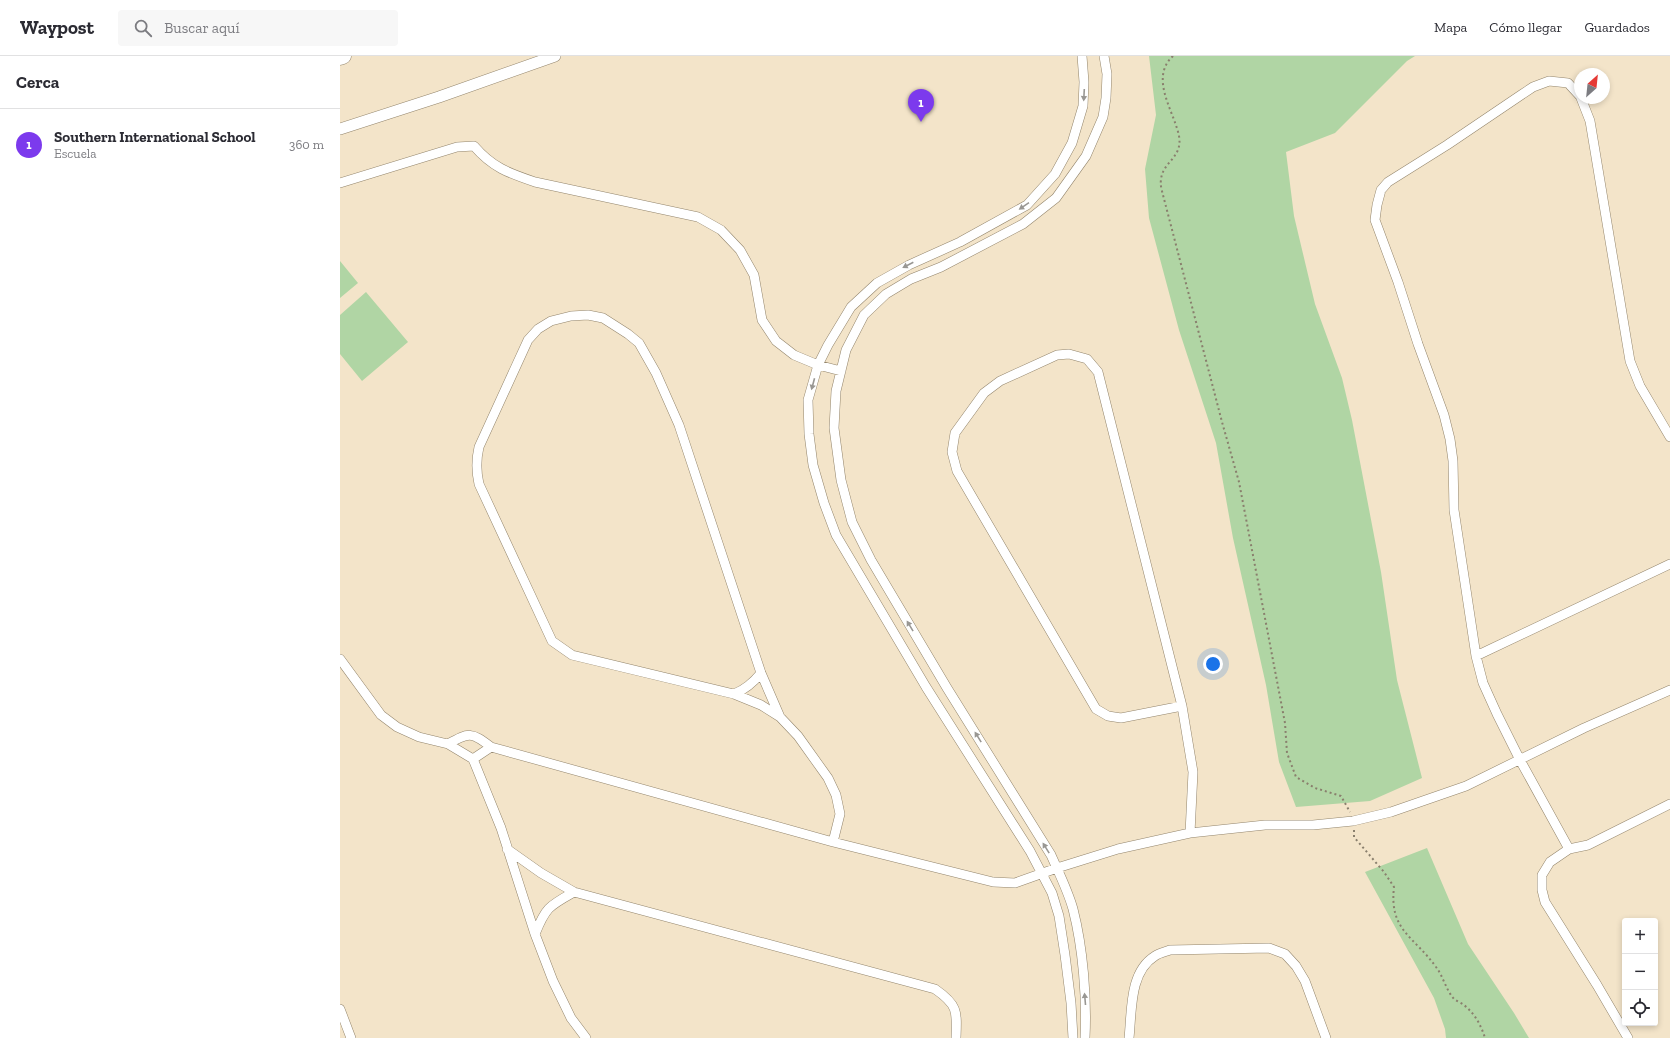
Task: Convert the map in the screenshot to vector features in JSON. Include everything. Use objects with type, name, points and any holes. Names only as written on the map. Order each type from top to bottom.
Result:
[{"type":"street","points":[[340,129],[439,97],[555,56]]},
{"type":"street","points":[[1073,1038],[1071,1003],[1059,916],[1052,893],[1030,851],[926,687],[836,535],[824,503],[813,465],[809,434],[808,400],[818,365],[828,344],[851,307],[877,284],[909,264],[960,242],[1027,205],[1055,174],[1072,143],[1083,106],[1084,82],[1082,56]]},
{"type":"street","points":[[1085,1038],[1086,1016],[1078,937],[1073,909],[1057,868],[1051,855],[923,648],[871,560],[852,522],[841,480],[834,428],[836,391],[846,350],[864,315],[886,294],[911,279],[941,267],[1022,224],[1056,198],[1086,156],[1103,117],[1107,80],[1104,56]]},
{"type":"street","points":[[1569,849],[1520,760],[1483,683],[1476,656],[1454,510],[1453,461],[1450,439],[1444,415],[1376,220],[1377,205],[1381,190],[1388,182],[1533,87],[1549,81],[1568,83],[1574,89]]},
{"type":"street","points":[[1584,104],[1590,121],[1630,361],[1640,386],[1670,437]]},
{"type":"street","points":[[340,183],[457,147],[474,146],[485,159],[509,173],[535,182],[698,217],[721,230],[740,250],[754,275],[762,320],[776,342],[794,355],[818,365],[841,371]]},
{"type":"street","points":[[780,717],[761,673],[679,425],[656,373],[639,343],[603,318],[588,315],[571,316],[551,321],[538,329],[528,340],[479,447],[476,462],[476,473],[479,484],[552,641],[572,655],[734,694],[749,699],[780,717],[798,736],[828,778],[836,795],[840,814],[833,842]]},
{"type":"street","points":[[1182,706],[1121,718],[1108,716],[1096,709],[957,471],[952,452],[955,433],[984,393],[1000,381],[1057,355],[1069,354],[1087,360],[1098,372],[1182,706],[1193,772],[1190,833]]},
{"type":"street","points":[[1476,656],[1670,564]]},
{"type":"street","points":[[341,661],[381,714],[391,723],[419,737],[448,744],[473,759],[485,787],[507,849],[535,934],[554,981],[571,1018],[586,1038]]},
{"type":"street","points":[[734,694],[743,690],[761,673]]},
{"type":"street","points":[[448,744],[465,735],[471,734],[477,736],[491,747],[833,842],[993,882],[1015,883],[1118,849],[1190,833],[1265,825],[1313,825],[1353,821],[1391,812],[1466,786],[1584,728],[1670,690]]},
{"type":"street","points":[[473,759],[491,747]]},
{"type":"street","points":[[1628,1038],[1545,902],[1542,890],[1542,875],[1550,862],[1569,849],[1588,845],[1670,804]]},
{"type":"street","points":[[507,849],[541,873],[574,892],[935,989],[949,999],[957,1014],[956,1038]]},
{"type":"street","points":[[535,934],[542,916],[550,906],[574,892]]},
{"type":"street","points":[[1129,1038],[1135,980],[1147,963],[1156,955],[1170,950],[1269,948],[1285,954],[1296,966],[1305,982],[1326,1038]]},
{"type":"street","points":[[340,1009],[351,1038]]},
{"type":"path","points":[[1173,56],[1166,62],[1162,76],[1164,91],[1179,137],[1179,150],[1165,169],[1161,180],[1162,188],[1222,422],[1239,482],[1285,724],[1287,753],[1296,777],[1315,788],[1341,796],[1348,807],[1353,821],[1354,837],[1384,872],[1394,887],[1392,900],[1393,911],[1400,927],[1436,967],[1454,998],[1475,1016],[1482,1026],[1485,1038]]},
{"type":"green space","points":[[1149,56],[1415,56],[1407,61],[1335,133],[1286,152],[1294,216],[1315,304],[1342,378],[1352,420],[1381,572],[1397,680],[1422,778],[1370,801],[1296,807],[1279,762],[1266,685],[1233,538],[1216,443],[1179,330],[1149,218],[1145,169],[1156,115]]},
{"type":"green space","points":[[340,261],[358,283],[340,298]]},
{"type":"green space","points":[[366,292],[408,342],[362,381],[340,354],[340,315]]},
{"type":"green space","points":[[1427,848],[1468,944],[1529,1038],[1446,1038],[1445,1029],[1434,998],[1365,872]]},
{"type":"place","name":"Southern International School","points":[[921,122]]}]
